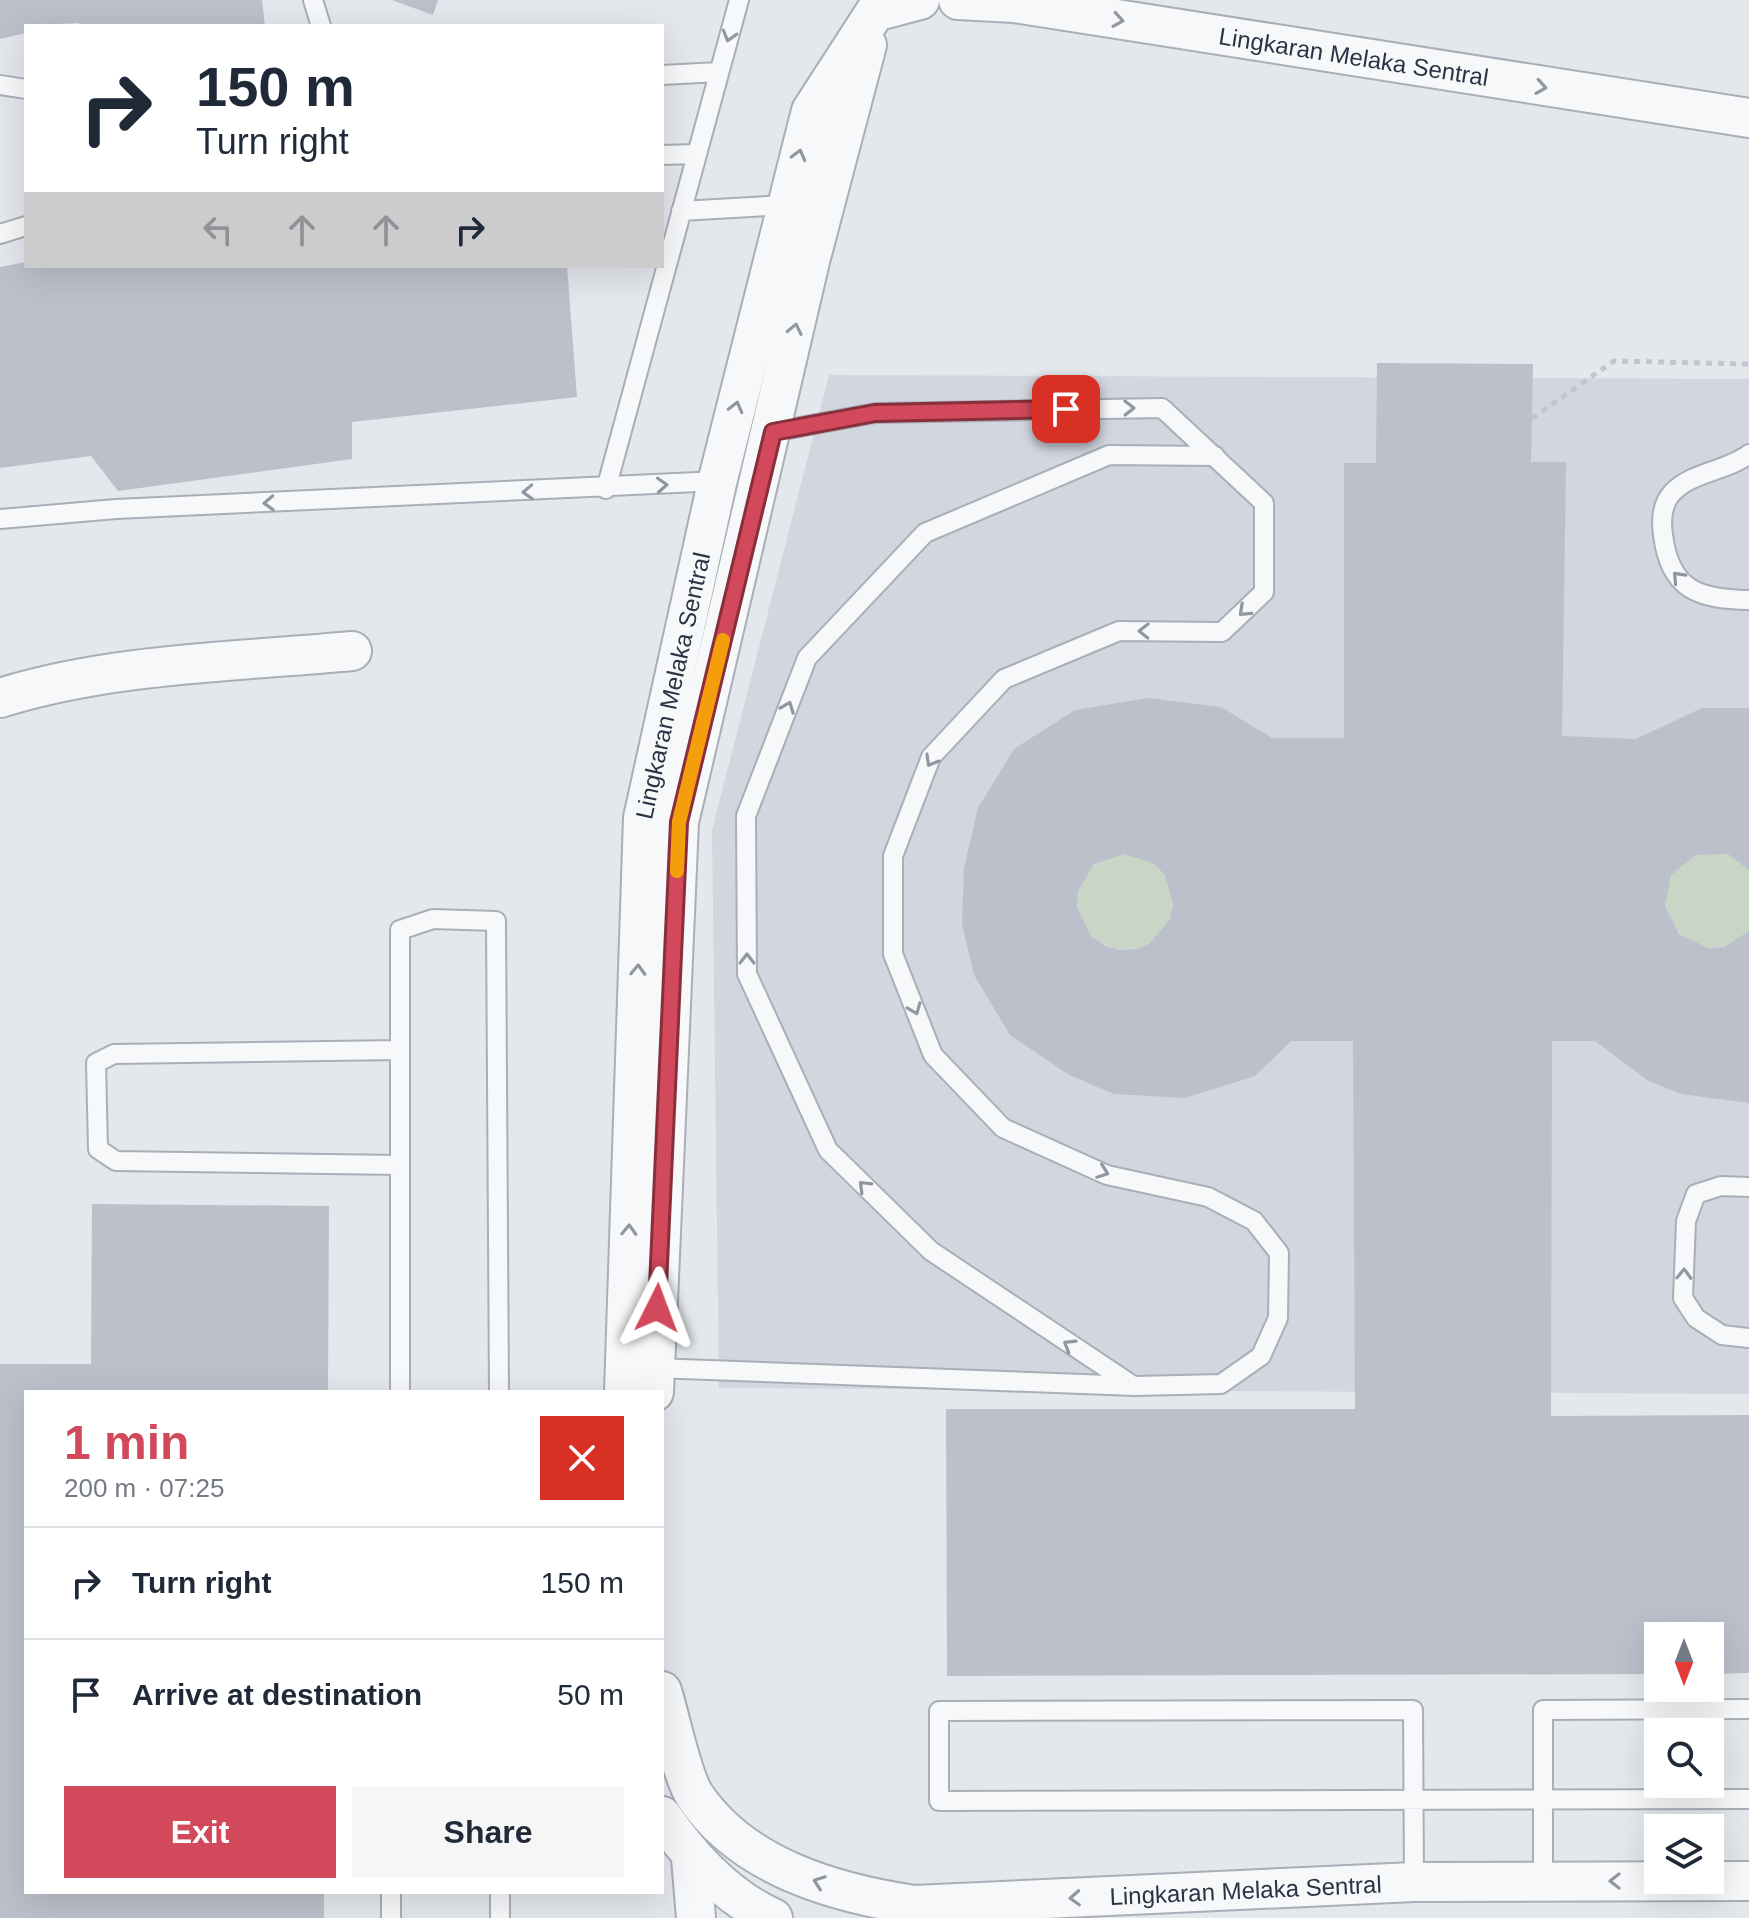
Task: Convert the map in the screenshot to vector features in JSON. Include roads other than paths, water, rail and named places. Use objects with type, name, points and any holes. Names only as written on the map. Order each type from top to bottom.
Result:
[{"type":"street","points":[[875,12],[920,0]]},
{"type":"street","name":"Lingkaran Melaka Sentral","points":[[958,0],[1014,3],[1749,118]]},
{"type":"street","name":"Lingkaran Melaka Sentral","points":[[624,1390],[643,818],[717,483],[811,111],[875,12]]},
{"type":"street","name":"Lingkaran Melaka Sentral","points":[[654,1380],[679,822],[773,432],[810,261],[875,12]]},
{"type":"street","points":[[0,698],[50,682],[352,651]]},
{"type":"street","name":"Lingkaran Melaka Sentral","points":[[664,1698],[693,1794],[736,1841],[790,1872],[858,1896],[914,1905],[1414,1882],[1749,1881]]},
{"type":"street","points":[[664,1819],[691,1858],[757,1911],[773,1918]]},
{"type":"street","points":[[691,1858],[696,1918]]},
{"type":"lane","points":[[313,0],[320,24]]},
{"type":"lane","points":[[606,489],[739,0]]},
{"type":"lane","points":[[664,75],[719,72]]},
{"type":"lane","points":[[0,85],[24,89]]},
{"type":"lane","points":[[664,155],[696,154]]},
{"type":"lane","points":[[681,211],[785,205]]},
{"type":"lane","points":[[0,234],[24,227]]},
{"type":"lane","points":[[0,519],[116,509],[717,483],[773,432],[875,413],[1162,408],[1264,503],[1264,592],[1222,632],[1119,631],[1004,679],[931,757],[893,856],[893,954],[933,1055],[1003,1128],[1107,1175],[1208,1197],[1254,1221],[1279,1253],[1278,1318],[1261,1356],[1221,1384],[1135,1386],[654,1380]]},
{"type":"lane","points":[[1135,1386],[931,1251],[828,1150],[747,974],[746,816],[807,658],[925,533],[1109,455],[1215,456]]},
{"type":"lane","points":[[1746,458],[1705,473],[1672,493],[1663,509],[1663,531],[1669,566],[1685,586],[1711,599],[1749,600]]},
{"type":"lane","points":[[400,1390],[400,930],[433,919],[496,921],[499,1390]]},
{"type":"lane","points":[[400,1050],[114,1054],[96,1063],[98,1149],[116,1161],[400,1165]]},
{"type":"lane","points":[[1749,1187],[1721,1186],[1696,1194],[1686,1221],[1683,1298],[1696,1318],[1722,1335],[1749,1338]]},
{"type":"lane","points":[[1543,1880],[1543,1710],[1749,1709]]},
{"type":"lane","points":[[1414,1882],[1413,1800],[1413,1710],[939,1711],[939,1801],[1413,1800],[1543,1800],[1749,1799]]},
{"type":"lane","points":[[391,1894],[391,1918]]},
{"type":"lane","points":[[500,1894],[500,1918]]}]
